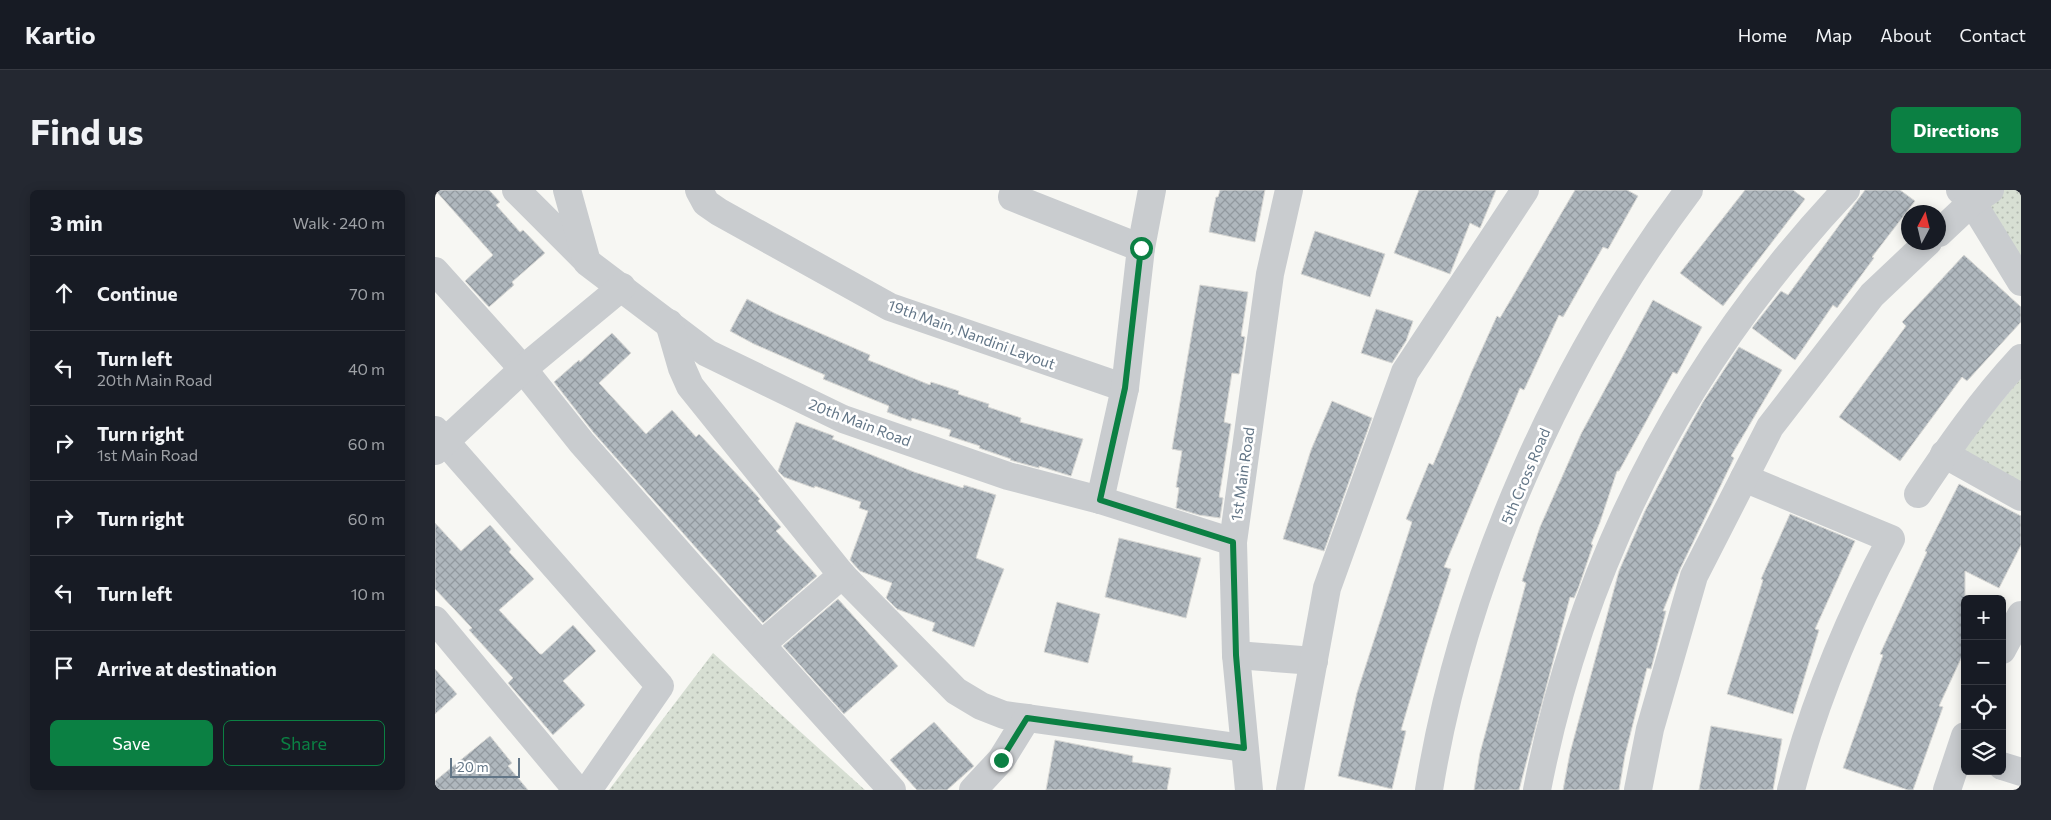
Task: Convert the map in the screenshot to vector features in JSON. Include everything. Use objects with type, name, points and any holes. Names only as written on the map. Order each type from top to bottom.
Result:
[{"type":"street","name":"20th Main Road","points":[[517,190],[587,262],[707,353],[843,419],[1007,476],[1100,500],[1233,542]]},
{"type":"street","points":[[567,190],[587,262]]},
{"type":"street","name":"19th Main, Nandini Layout","points":[[699,190],[706,202],[719,212],[890,306],[1125,388]]},
{"type":"street","points":[[1100,500],[1125,388],[1141,248],[1152,190]]},
{"type":"street","name":"1st Main Road","points":[[1249,790],[1236,655],[1233,542],[1270,274],[1289,190]]},
{"type":"street","points":[[1290,790],[1327,588],[1405,372],[1525,190]]},
{"type":"street","name":"5th Cross Road","points":[[1429,790],[1445,712],[1463,644],[1484,578],[1535,449],[1565,387],[1599,326],[1635,268],[1689,190]]},
{"type":"street","points":[[1537,790],[1559,696],[1578,631],[1602,566],[1648,465],[1709,362],[1743,312],[1779,265],[1846,190]]},
{"type":"street","points":[[1008,192],[1141,248]]},
{"type":"street","points":[[1946,225],[1974,194],[2021,282]]},
{"type":"street","points":[[1638,790],[1650,729],[1694,576],[1770,428],[1872,295],[1920,250]]},
{"type":"street","points":[[435,271],[523,369],[582,443],[892,790]]},
{"type":"street","points":[[588,790],[660,686],[439,441],[622,287]]},
{"type":"street","points":[[669,323],[681,368],[690,386],[842,575],[956,691],[981,706],[1004,715],[1244,748]]},
{"type":"street","points":[[1918,494],[1944,454],[2021,358]]},
{"type":"street","points":[[1944,454],[2021,497]]},
{"type":"street","points":[[1744,478],[1891,538],[1866,585],[1831,665],[1802,748],[1791,790]]},
{"type":"street","points":[[762,644],[842,575]]},
{"type":"street","points":[[2006,643],[2021,615]]},
{"type":"street","points":[[440,637],[577,790]]},
{"type":"street","points":[[1236,655],[1314,661]]},
{"type":"street","points":[[973,790],[1001,760],[1027,718]]},
{"type":"street","points":[[1947,790],[1961,753]]},
{"type":"street","points":[[2006,767],[2021,772]]},
{"type":"shaded area","points":[[1998,190],[2021,190],[2021,273],[1981,200]]},
{"type":"shaded area","points":[[2021,378],[2021,488],[1961,450]]},
{"type":"shaded area","points":[[713,653],[865,790],[609,790]]},
{"type":"building","points":[[435,190],[489,190],[500,202],[496,205],[520,232],[523,230],[545,253],[512,282],[514,285],[489,307],[465,281],[493,255]]},
{"type":"building","points":[[1220,190],[1265,190],[1255,242],[1209,232],[1216,197],[1218,197]]},
{"type":"building","points":[[1419,190],[1496,190],[1480,228],[1470,223],[1450,274],[1394,253]]},
{"type":"building","points":[[1575,190],[1627,190],[1638,196],[1608,249],[1603,247],[1563,317],[1559,315],[1524,390],[1520,388],[1444,567],[1451,569],[1401,730],[1406,731],[1392,789],[1338,776],[1357,693],[1412,522],[1406,519],[1429,463],[1433,465],[1497,316],[1500,318]]},
{"type":"building","points":[[1745,190],[1793,190],[1805,199],[1723,306],[1680,273]]},
{"type":"building","points":[[1865,190],[1900,190],[1915,201],[1912,205],[1901,205],[1901,219],[1837,308],[1833,305],[1795,360],[1752,328],[1781,291],[1788,295]]},
{"type":"building","points":[[1315,231],[1385,254],[1370,297],[1301,274]]},
{"type":"building","points":[[1964,255],[2021,307],[2021,322],[1967,381],[1962,377],[1900,461],[1839,417],[1906,326],[1902,322]]},
{"type":"building","points":[[1200,285],[1248,292],[1241,336],[1245,337],[1239,374],[1232,373],[1224,422],[1231,424],[1219,497],[1223,498],[1220,518],[1199,515],[1176,508],[1179,488],[1176,487],[1182,451],[1172,449]]},
{"type":"building","points":[[747,299],[776,314],[870,355],[868,360],[930,385],[931,382],[959,391],[958,394],[989,404],[988,407],[1021,418],[1020,422],[1083,439],[1071,476],[1039,466],[1039,468],[1010,460],[979,448],[980,446],[949,436],[951,430],[912,418],[911,421],[887,412],[889,406],[823,379],[825,375],[754,344],[730,331]]},
{"type":"building","points":[[1653,300],[1702,327],[1677,374],[1673,372],[1619,471],[1617,471],[1591,544],[1593,545],[1579,586],[1574,598],[1570,597],[1519,790],[1474,790],[1480,753],[1526,583],[1522,581],[1540,527],[1581,434]]},
{"type":"building","points":[[1376,309],[1413,321],[1406,341],[1392,363],[1361,353]]},
{"type":"building","points":[[612,333],[631,353],[599,383],[646,434],[672,410],[696,437],[699,434],[760,499],[758,501],[781,527],[776,531],[817,576],[763,623],[594,433],[554,382],[579,360],[580,362]]},
{"type":"building","points":[[1739,347],[1782,370],[1731,456],[1734,458],[1680,569],[1663,611],[1666,611],[1651,669],[1647,668],[1625,755],[1619,790],[1563,790],[1570,753],[1619,571],[1645,511],[1682,440],[1703,402]]},
{"type":"building","points":[[1332,401],[1372,418],[1324,551],[1283,539],[1311,450]]},
{"type":"building","points":[[796,422],[834,436],[832,439],[914,472],[963,488],[964,485],[996,495],[976,558],[1004,569],[974,647],[932,631],[935,623],[897,609],[886,598],[892,583],[860,571],[850,560],[868,511],[859,508],[861,502],[784,477],[778,471]]},
{"type":"building","points":[[1959,484],[2021,516],[2021,545],[1999,588],[1965,571],[1965,595],[1961,595],[1961,659],[1939,706],[1943,707],[1913,790],[1908,790],[1843,768],[1883,655],[1880,654],[1927,552],[1925,551]]},
{"type":"building","points":[[1790,514],[1855,541],[1815,629],[1819,630],[1793,714],[1727,694],[1763,580],[1761,579]]},
{"type":"building","points":[[435,523],[461,551],[490,525],[511,549],[509,552],[534,579],[499,610],[540,654],[573,625],[596,651],[563,681],[585,705],[553,735],[508,683],[513,678],[469,630],[472,628],[435,589]]},
{"type":"building","points":[[1119,538],[1201,558],[1186,618],[1105,597]]},
{"type":"building","points":[[838,599],[898,666],[844,714],[783,646]]},
{"type":"building","points":[[1057,602],[1100,614],[1088,663],[1044,652]]},
{"type":"building","points":[[435,669],[457,694],[435,714]]},
{"type":"building","points":[[934,722],[974,766],[947,790],[917,790],[890,760]]},
{"type":"building","points":[[1711,726],[1782,739],[1773,790],[1699,790]]},
{"type":"building","points":[[490,736],[512,763],[508,766],[528,790],[435,790],[435,781]]},
{"type":"building","points":[[1055,740],[1133,756],[1132,762],[1171,768],[1167,790],[1046,790]]},
{"type":"route","points":[[1001,760],[1027,718],[1244,748],[1236,655],[1233,542],[1100,500],[1125,388],[1141,248]]}]
